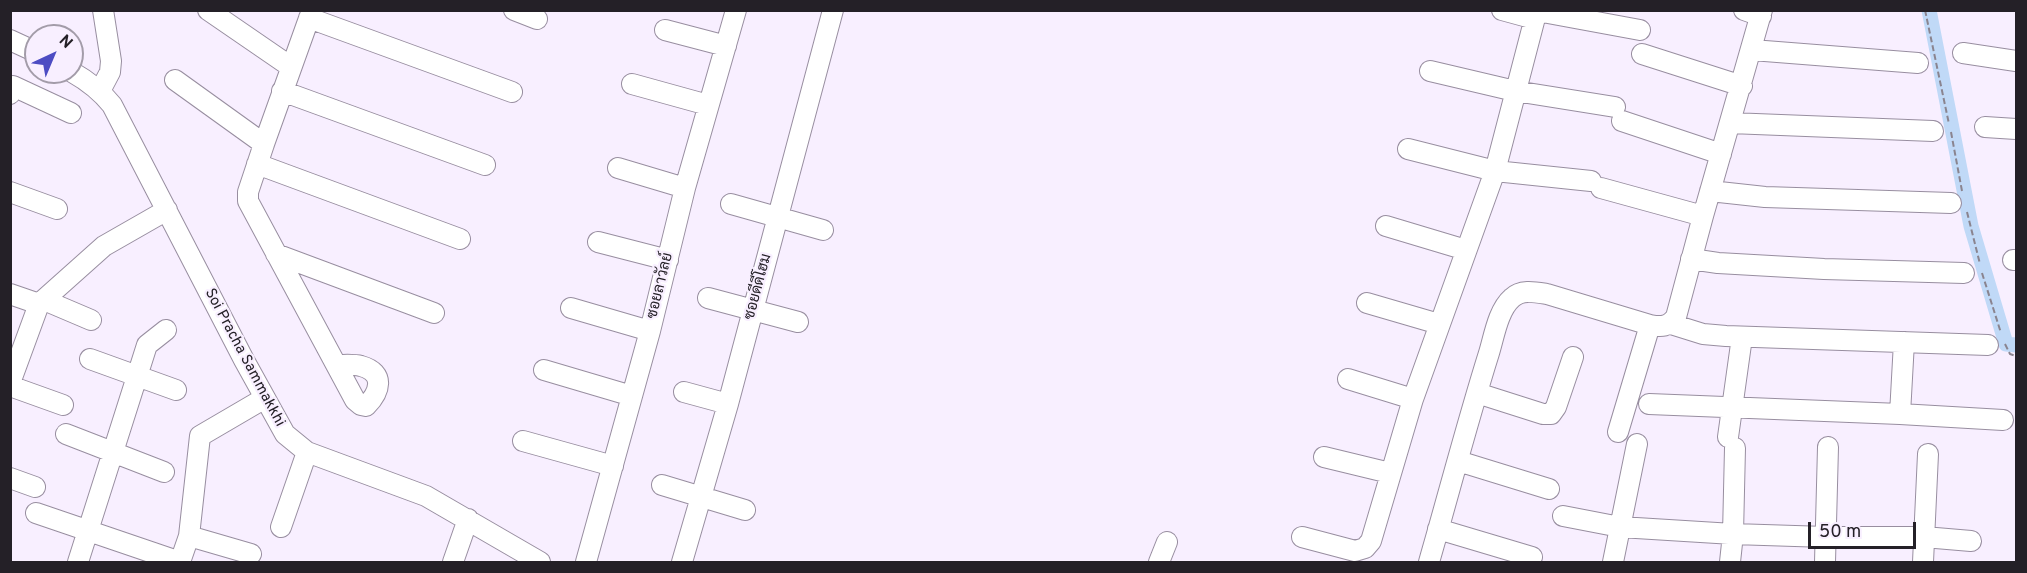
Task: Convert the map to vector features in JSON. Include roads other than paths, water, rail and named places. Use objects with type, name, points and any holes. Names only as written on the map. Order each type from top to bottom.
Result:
[{"type":"street","points":[[100,91],[110,72],[111,62],[103,10]]},
{"type":"street","points":[[208,10],[291,67]]},
{"type":"street","points":[[514,10],[537,19]]},
{"type":"street","name":"ซอยลาวัลย์","points":[[586,562],[650,331],[685,188],[736,10]]},
{"type":"street","name":"ซอยดีดีโฮม","points":[[682,562],[754,309],[833,10]]},
{"type":"street","points":[[1502,10],[1536,13],[1640,30]]},
{"type":"street","points":[[1429,562],[1501,315],[1510,299],[1519,293],[1547,294],[1662,327],[1671,324],[1676,317],[1752,50],[1756,12]]},
{"type":"street","points":[[1302,537],[1354,550],[1365,548],[1371,541],[1413,399],[1495,171],[1536,13]]},
{"type":"street","points":[[337,365],[248,201],[248,192],[257,164],[311,14],[512,92]]},
{"type":"street","points":[[664,30],[726,46]]},
{"type":"street","points":[[10,40],[24,46]]},
{"type":"street","points":[[1752,50],[1918,63]]},
{"type":"street","points":[[1964,53],[2016,61]]},
{"type":"street","points":[[1642,54],[1742,86]]},
{"type":"street","points":[[1430,71],[1618,114],[1721,153]]},
{"type":"street","name":"Soi Pracha Sammakkhi","points":[[84,78],[100,91],[112,105],[264,398],[285,434],[307,452],[426,496],[540,562]]},
{"type":"street","points":[[176,80],[264,144]]},
{"type":"street","points":[[633,84],[708,105]]},
{"type":"street","points":[[10,94],[13,86],[71,113]]},
{"type":"street","points":[[282,91],[485,165]]},
{"type":"street","points":[[1730,123],[1933,131]]},
{"type":"street","points":[[1985,126],[2016,129]]},
{"type":"street","points":[[1408,149],[1495,171],[1596,185],[1703,216]]},
{"type":"street","points":[[257,164],[460,239]]},
{"type":"street","points":[[618,168],[685,188]]},
{"type":"street","points":[[1710,191],[1765,197],[1960,204]]},
{"type":"street","points":[[10,192],[57,209]]},
{"type":"street","points":[[731,204],[823,230]]},
{"type":"street","points":[[63,405],[10,385],[41,302],[104,246],[166,210]]},
{"type":"street","points":[[1386,226],[1466,250]]},
{"type":"street","points":[[598,242],[668,260]]},
{"type":"street","points":[[276,254],[434,313]]},
{"type":"street","points":[[1691,259],[1718,263],[1824,269],[1964,273]]},
{"type":"street","points":[[10,294],[41,302],[91,320]]},
{"type":"street","points":[[708,298],[798,322]]},
{"type":"street","points":[[1367,303],[1439,324]]},
{"type":"street","points":[[571,308],[650,331]]},
{"type":"street","points":[[1671,324],[1702,334],[1742,337],[1988,345]]},
{"type":"street","points":[[1617,432],[1650,325]]},
{"type":"street","points":[[78,562],[147,345],[166,330]]},
{"type":"street","points":[[1730,562],[1733,534],[1732,407],[1742,337]]},
{"type":"street","points":[[1900,414],[1904,342]]},
{"type":"street","points":[[1477,393],[1543,414],[1551,414],[1556,407],[1573,357]]},
{"type":"street","points":[[90,359],[176,390]]},
{"type":"street","points":[[544,370],[632,396]]},
{"type":"street","points":[[1348,379],[1413,399]]},
{"type":"street","points":[[684,392],[728,404]]},
{"type":"street","points":[[36,513],[180,562],[189,536],[200,436],[264,398]]},
{"type":"street","points":[[1649,404],[2003,420]]},
{"type":"street","points":[[66,434],[164,472]]},
{"type":"street","points":[[523,441],[613,466]]},
{"type":"street","points":[[1613,562],[1637,444]]},
{"type":"street","points":[[1825,562],[1828,447]]},
{"type":"street","points":[[281,527],[307,452]]},
{"type":"street","points":[[1923,562],[1928,454]]},
{"type":"street","points":[[1323,457],[1390,473]]},
{"type":"street","points":[[1458,461],[1549,489]]},
{"type":"street","points":[[10,478],[35,487]]},
{"type":"street","points":[[662,485],[745,510]]},
{"type":"street","points":[[1563,516],[1620,527],[1733,534],[1924,537],[1971,541]]},
{"type":"street","points":[[453,562],[468,519]]},
{"type":"street","points":[[1438,529],[1532,557]]},
{"type":"street","points":[[189,536],[251,554]]},
{"type":"street","points":[[1159,562],[1167,542]]},
{"type":"waterway","points":[[1929,10],[1971,226],[2006,344],[2016,345]]}]
